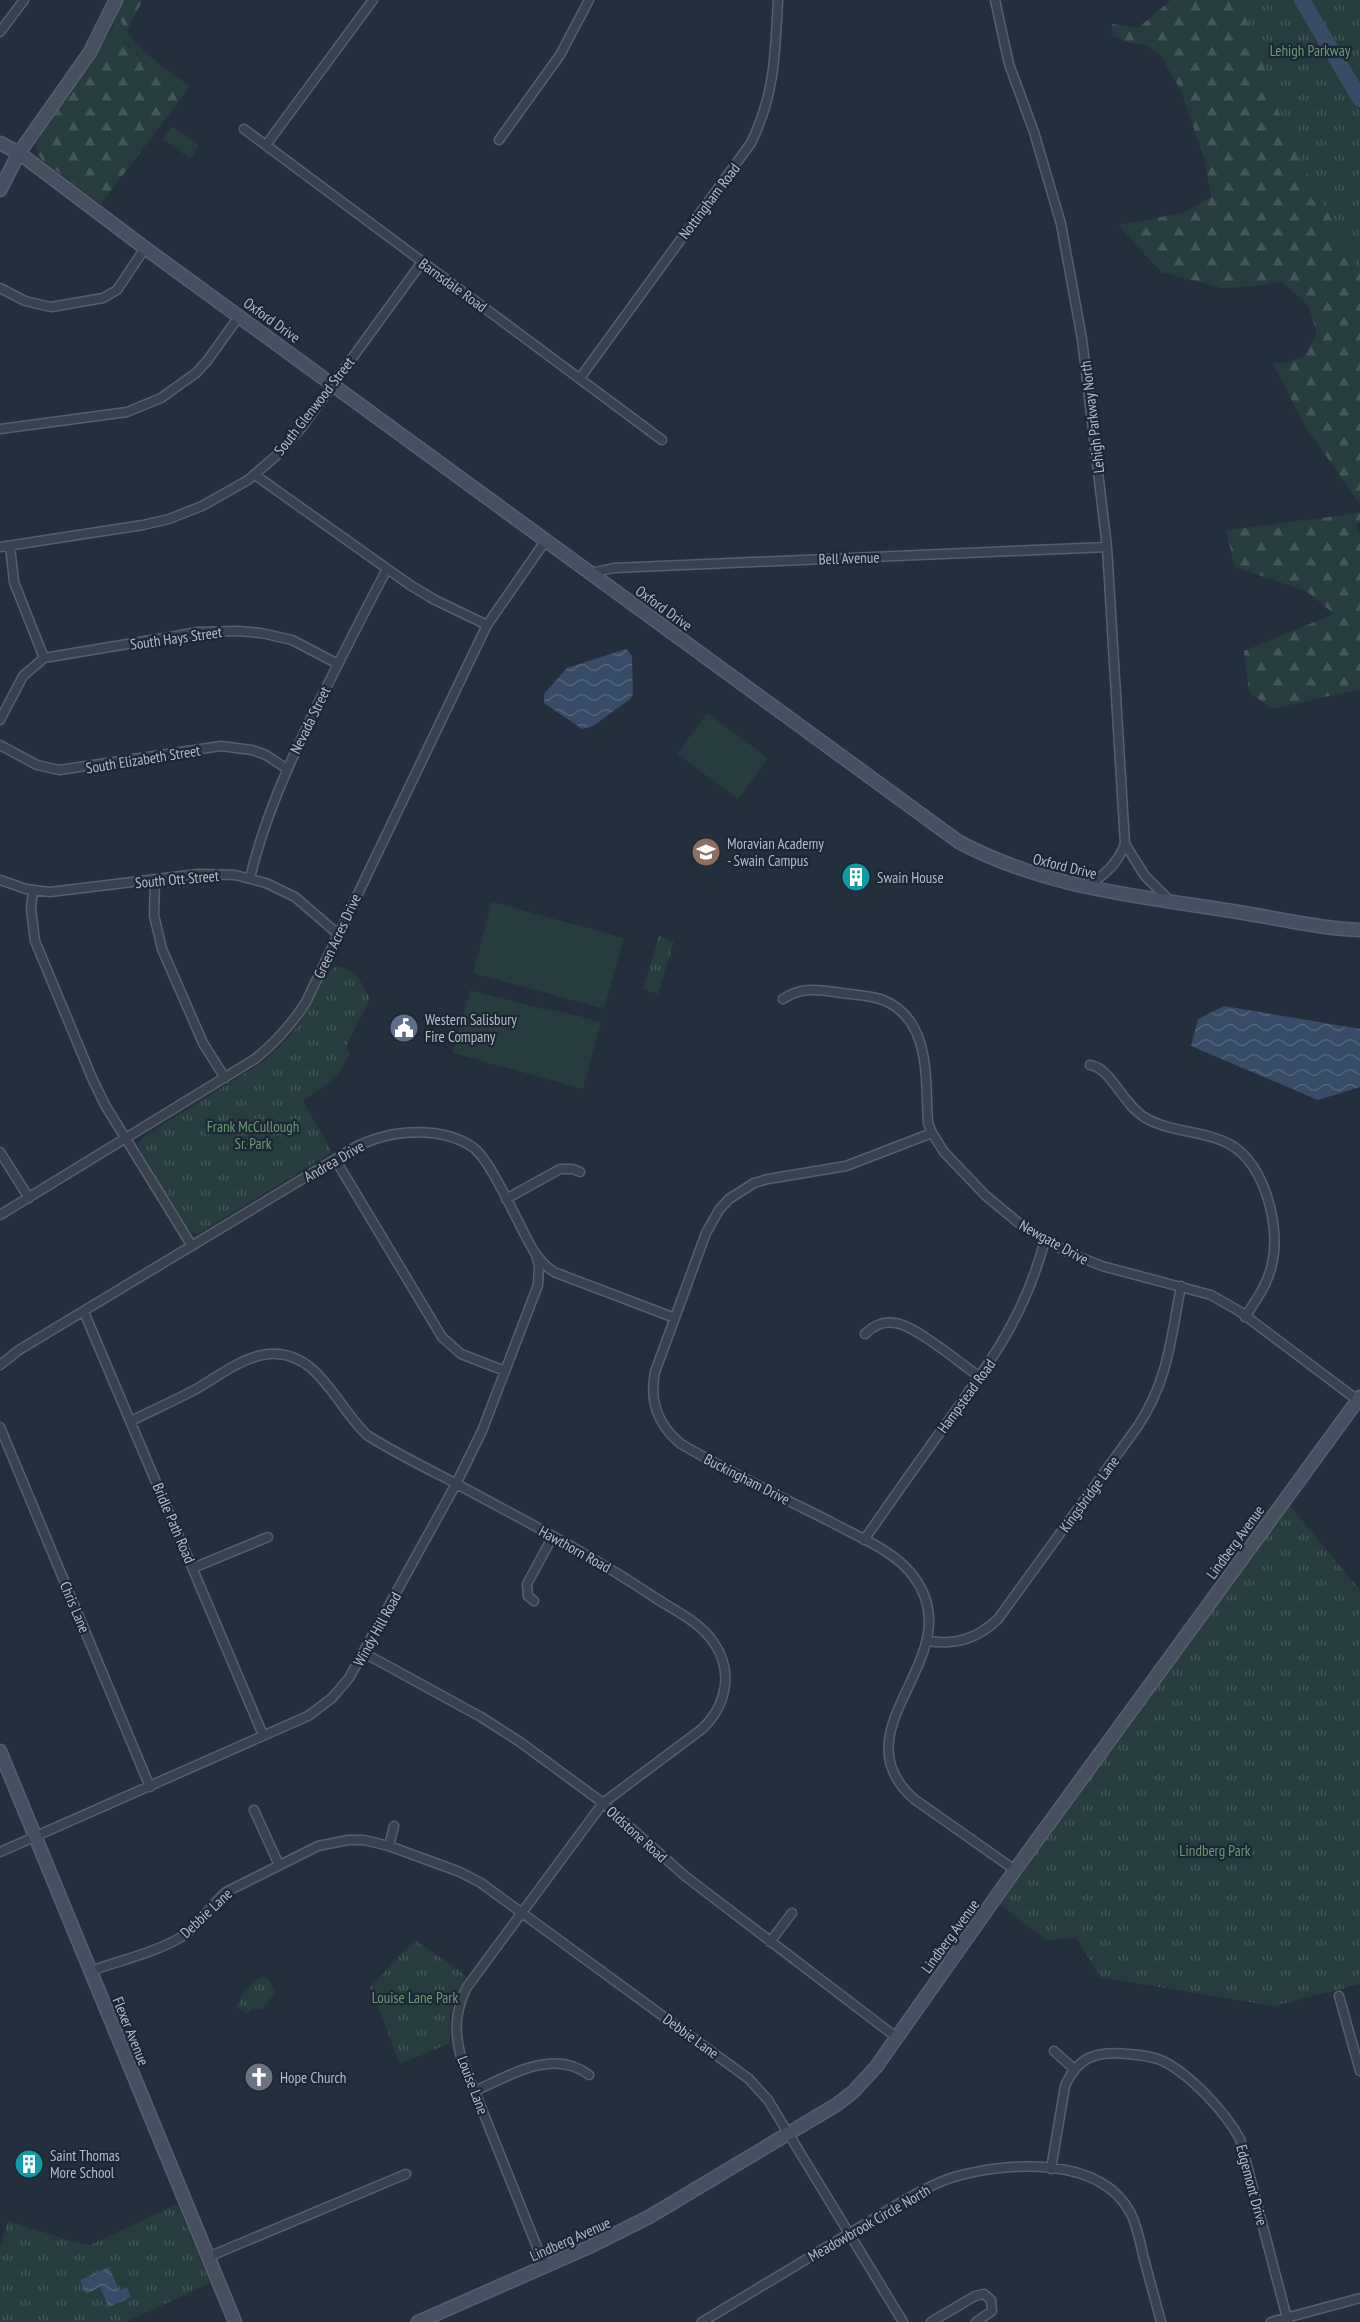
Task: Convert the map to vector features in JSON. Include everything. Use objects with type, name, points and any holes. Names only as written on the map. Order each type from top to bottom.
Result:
[{"type":"street","points":[[0,32],[24,0]]},
{"type":"street","points":[[0,190],[19,153],[90,52],[116,0]]},
{"type":"street","points":[[266,145],[373,0]]},
{"type":"street","points":[[499,140],[560,55],[589,0]]},
{"type":"street","name":"Nottingham Road","points":[[580,378],[751,143],[766,108],[771,89],[778,0]]},
{"type":"street","name":"Lehigh Parkway North","points":[[995,0],[1009,64],[1034,132],[1061,224],[1082,339],[1107,547],[1125,844],[1145,876],[1170,901]]},
{"type":"street","name":"Barnsdale Road","points":[[244,129],[662,440]]},
{"type":"street","name":"Oxford Drive","points":[[0,143],[19,153],[145,248],[333,383],[939,829],[1003,863],[1055,881],[1360,930]]},
{"type":"street","points":[[0,288],[25,301],[51,307],[103,298],[117,290],[145,248]]},
{"type":"street","name":"South Glenwood Street","points":[[0,547],[169,519],[202,506],[255,475],[289,443],[422,262]]},
{"type":"street","points":[[0,429],[127,412],[161,398],[179,387],[207,361],[240,315]]},
{"type":"street","points":[[255,475],[435,600],[487,625]]},
{"type":"street","name":"Green Acres Drive","points":[[0,1215],[225,1078],[269,1048],[293,1022],[306,1002],[487,625],[546,540]]},
{"type":"street","points":[[0,720],[23,676],[44,658],[16,588],[10,546]]},
{"type":"street","name":"Bell Avenue","points":[[591,573],[614,568],[1107,547]]},
{"type":"street","name":"Nevada Street","points":[[250,878],[265,822],[287,769],[387,568]]},
{"type":"street","name":"South Hays Street","points":[[44,658],[199,632],[238,631],[261,633],[291,640],[338,664]]},
{"type":"street","name":"South Elizabeth Street","points":[[0,745],[37,765],[59,770],[72,770],[221,746],[252,750],[266,755],[287,769]]},
{"type":"street","points":[[1085,887],[1108,872],[1119,859],[1125,844]]},
{"type":"street","name":"South Ott Street","points":[[0,880],[33,890],[64,891],[213,873],[250,878],[295,897],[338,934]]},
{"type":"street","points":[[155,880],[154,915],[162,949],[203,1043],[225,1078]]},
{"type":"street","points":[[33,890],[32,923],[40,958],[92,1078],[105,1105],[192,1246]]},
{"type":"street","name":"Newgate Drive","points":[[783,999],[801,990],[815,990],[873,997],[890,1004],[913,1024],[923,1047],[928,1123],[932,1133],[944,1152],[985,1195],[1021,1225],[1045,1240],[1102,1266],[1211,1295],[1359,1400]]},
{"type":"street","points":[[1090,1065],[1102,1068],[1129,1105],[1146,1118],[1230,1144],[1241,1152],[1256,1171],[1273,1220],[1275,1251],[1268,1279],[1245,1317]]},
{"type":"street","name":"Andrea Drive","points":[[0,1365],[19,1350],[357,1146],[388,1134],[405,1132],[439,1134],[467,1143],[476,1150],[536,1255],[546,1267],[675,1318]]},
{"type":"street","name":"Buckingham Drive","points":[[932,1133],[863,1161],[768,1179],[741,1190],[724,1204],[711,1222],[675,1318],[653,1383],[654,1406],[670,1435],[690,1450],[864,1540],[894,1557],[914,1576],[928,1607],[930,1627],[928,1641],[892,1724],[888,1746],[892,1771],[901,1786],[914,1799],[1015,1870]]},
{"type":"street","points":[[0,1152],[28,1198]]},
{"type":"street","points":[[335,1159],[442,1338],[461,1353],[505,1371]]},
{"type":"street","points":[[506,1199],[560,1169],[573,1169],[580,1172]]},
{"type":"street","name":"Hampstead Road","points":[[864,1540],[998,1351],[1023,1306],[1045,1240]]},
{"type":"street","name":"Windy Hill Road","points":[[0,1852],[308,1716],[326,1703],[349,1678],[456,1484],[482,1431],[538,1286],[539,1265],[536,1255]]},
{"type":"street","name":"Kingsbridge Lane","points":[[928,1641],[948,1643],[968,1639],[984,1631],[998,1619],[1138,1426],[1154,1398],[1166,1368],[1181,1286]]},
{"type":"street","name":"Bridle Path Road","points":[[84,1312],[263,1735]]},
{"type":"street","points":[[865,1334],[880,1324],[896,1323],[906,1326],[980,1377]]},
{"type":"street","name":"Hawthorn Road","points":[[131,1420],[197,1388],[240,1361],[263,1354],[290,1357],[310,1367],[367,1435],[618,1572],[699,1627],[714,1643],[726,1677],[723,1699],[712,1720],[603,1803],[521,1912]]},
{"type":"street","name":"Lindberg Avenue","points":[[418,2322],[436,2319],[629,2228],[790,2134],[853,2092],[876,2067],[1015,1870],[1359,1400]]},
{"type":"street","name":"Chris Lane","points":[[0,1427],[150,1787]]},
{"type":"street","points":[[534,1601],[528,1596],[527,1584],[553,1536]]},
{"type":"street","points":[[193,1568],[268,1537]]},
{"type":"street","name":"Oldstone Road","points":[[364,1653],[501,1729],[603,1803],[685,1876],[896,2037]]},
{"type":"street","name":"Flexer Avenue","points":[[0,1751],[235,2322]]},
{"type":"street","points":[[254,1809],[279,1864]]},
{"type":"street","points":[[389,1846],[394,1826]]},
{"type":"street","name":"Debbie Lane","points":[[91,1971],[173,1942],[196,1925],[214,1902],[226,1892],[303,1852],[333,1842],[364,1840],[389,1846],[473,1878],[749,2079],[768,2100],[790,2134],[848,2234],[903,2322]]},
{"type":"street","name":"Louise Lane","points":[[521,1912],[466,1987],[456,2012],[457,2042],[545,2266]]},
{"type":"street","points":[[770,1942],[792,1913]]},
{"type":"street","points":[[1339,1996],[1357,2049],[1360,2071]]},
{"type":"street","points":[[1051,2169],[1065,2086],[1074,2069],[1054,2051]]},
{"type":"street","name":"Edgemont Drive","points":[[1074,2069],[1090,2056],[1108,2052],[1154,2057],[1174,2068],[1225,2115],[1234,2127],[1244,2150],[1288,2320]]},
{"type":"street","points":[[475,2091],[520,2071],[555,2062],[573,2065],[589,2075]]},
{"type":"street","name":"Meadowbrook Circle North","points":[[702,2322],[908,2198],[939,2182],[1002,2168],[1051,2169],[1089,2175],[1101,2181],[1122,2200],[1135,2224],[1161,2322]]},
{"type":"street","points":[[208,2257],[406,2174]]},
{"type":"street","points":[[931,2322],[975,2296],[984,2294],[992,2300],[992,2311],[976,2322]]},
{"type":"street","points":[[1271,2322],[1288,2320],[1360,2298]]},
{"type":"green space","points":[[123,0],[143,0],[126,32],[117,14]]},
{"type":"green space","points":[[1171,0],[1250,0],[1360,257],[1360,504],[1305,426],[1272,362],[1282,364],[1305,356],[1317,333],[1308,305],[1281,281],[1259,286],[1222,288],[1161,272],[1118,225],[1183,213],[1211,197],[1205,161],[1181,91],[1161,56],[1146,45],[1129,43],[1111,35],[1112,24],[1138,28]]},
{"type":"green space","name":"Lehigh Parkway","points":[[1238,0],[1360,0],[1360,274],[1285,130],[1252,32]]},
{"type":"green space","points":[[117,15],[131,37],[140,46],[190,86],[185,93],[149,66],[125,41],[115,42],[92,62],[112,29]]},
{"type":"green space","points":[[122,40],[149,66],[185,93],[101,204],[42,160],[36,143],[87,69],[111,46]]},
{"type":"green space","points":[[172,126],[199,146],[190,159],[163,139]]},
{"type":"green space","points":[[1360,513],[1360,522],[1356,524],[1360,535],[1360,689],[1272,709],[1249,692],[1244,651],[1334,614],[1306,591],[1235,567],[1226,530]]},
{"type":"green space","points":[[707,713],[768,758],[738,799],[677,754]]},
{"type":"green space","points":[[492,902],[624,938],[604,1009],[473,973]]},
{"type":"green space","points":[[659,936],[674,942],[658,994],[643,989]]},
{"type":"green space","name":"Frank McCullough Sr. Park","points":[[336,967],[353,973],[370,999],[346,1046],[350,1054],[337,1076],[303,1101],[332,1152],[199,1233],[194,1233],[187,1229],[138,1145],[142,1138],[271,1055],[296,1028],[319,985]]},
{"type":"green space","points":[[470,990],[601,1022],[583,1089],[453,1053]]},
{"type":"green space","name":"Lindberg Park","points":[[1289,1505],[1360,1590],[1360,1984],[1274,2006],[1100,1977],[1076,1937],[1047,1941],[997,1902]]},
{"type":"green space","name":"Louise Lane Park","points":[[415,1940],[466,1976],[450,2013],[450,2043],[400,2064],[370,1987]]},
{"type":"green space","points":[[261,1977],[268,1978],[275,1993],[262,2009],[252,2009],[248,2013],[237,2008],[243,1992]]},
{"type":"green space","points":[[177,2204],[210,2283],[126,2322],[0,2322],[0,2247],[8,2221],[90,2245]]},
{"type":"water","points":[[626,649],[632,656],[633,694],[630,699],[593,726],[582,729],[544,703],[544,694],[567,668]]},
{"type":"water","points":[[1224,1006],[1360,1029],[1360,1087],[1318,1100],[1191,1046],[1198,1019]]},
{"type":"water","points":[[109,2267],[119,2290],[127,2287],[131,2297],[109,2307],[105,2306],[107,2303],[100,2287],[86,2294],[80,2280]]},
{"type":"waterway","points":[[1302,0],[1360,99]]},
{"type":"place","name":"Moravian Academy - Swain Campus","points":[[706,852]]},
{"type":"place","name":"Swain House","points":[[856,877]]},
{"type":"place","name":"Western Salisbury Fire Company","points":[[404,1028]]},
{"type":"place","name":"Hope Church","points":[[259,2077]]},
{"type":"place","name":"Saint Thomas More School","points":[[29,2164]]}]
